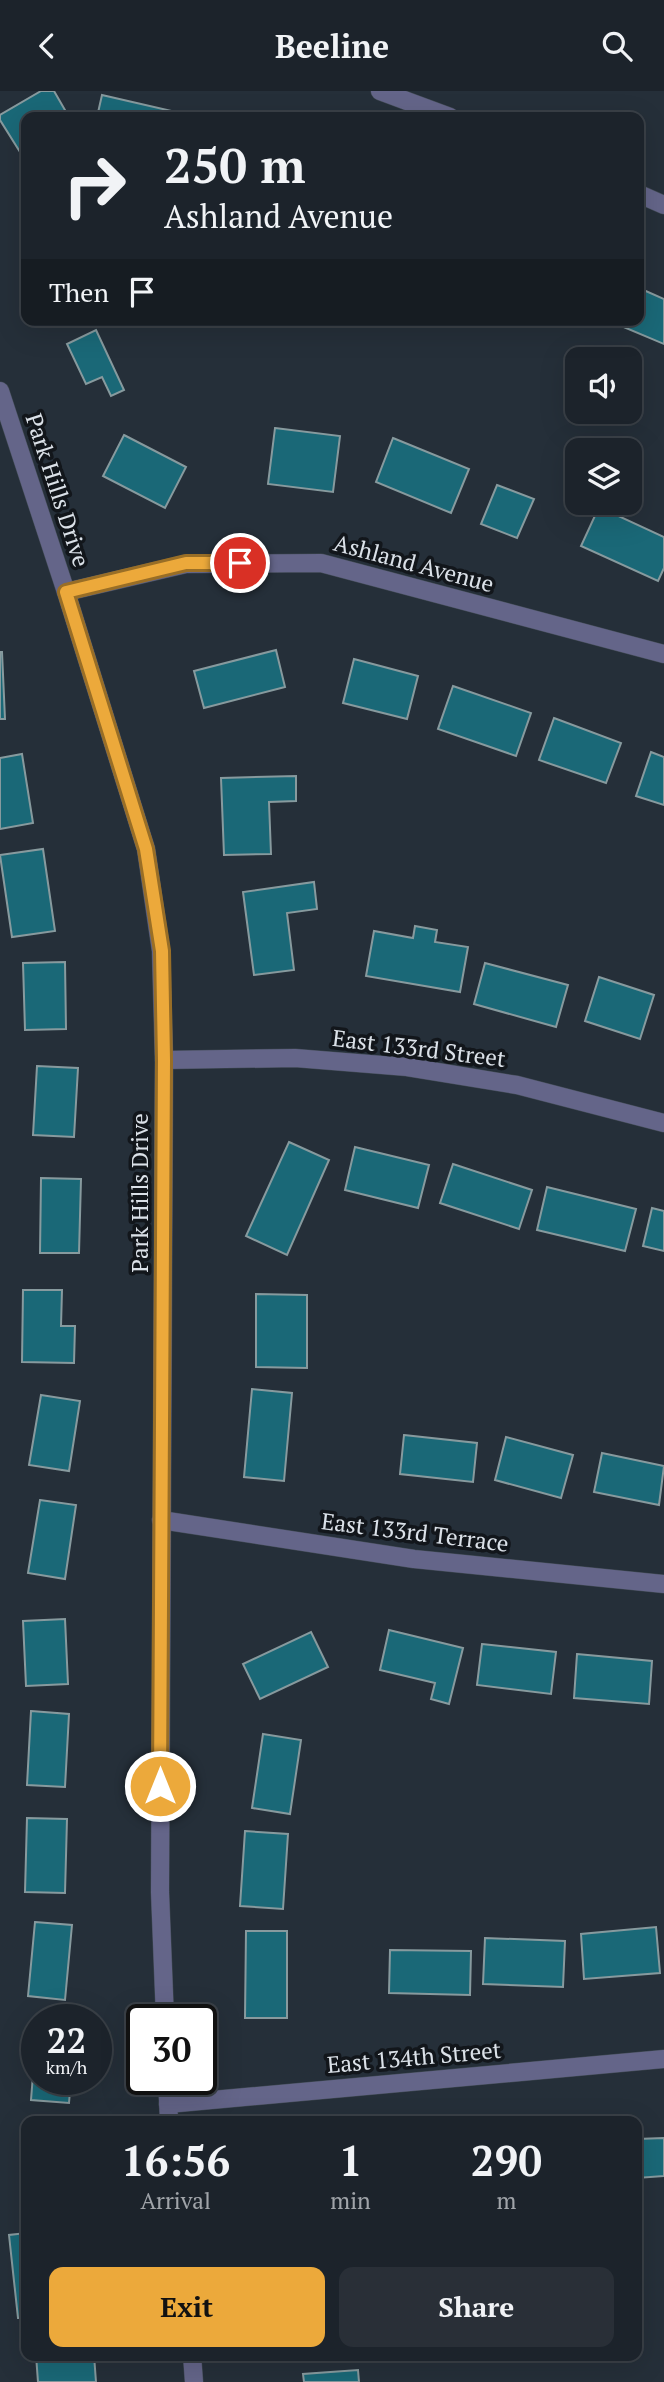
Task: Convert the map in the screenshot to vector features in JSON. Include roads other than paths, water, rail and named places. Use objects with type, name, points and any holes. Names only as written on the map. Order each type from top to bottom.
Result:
[{"type":"street","points":[[380,91],[437,112]]},
{"type":"street","points":[[644,196],[664,205]]},
{"type":"street","name":"Park Hills Drive","points":[[0,391],[146,849],[162,951],[164,1060],[160,1892],[164,2004]]},
{"type":"street","name":"Ashland Avenue","points":[[66,592],[186,563],[321,563],[664,655]]},
{"type":"street","name":"East 133rd Street","points":[[164,1060],[295,1058],[407,1067],[517,1085],[664,1123]]},
{"type":"street","name":"East 133rd Terrace","points":[[161,1520],[414,1559],[664,1584]]},
{"type":"street","name":"East 134th Street","points":[[168,2112],[664,2059]]},
{"type":"street","points":[[192,2361],[194,2382]]}]
